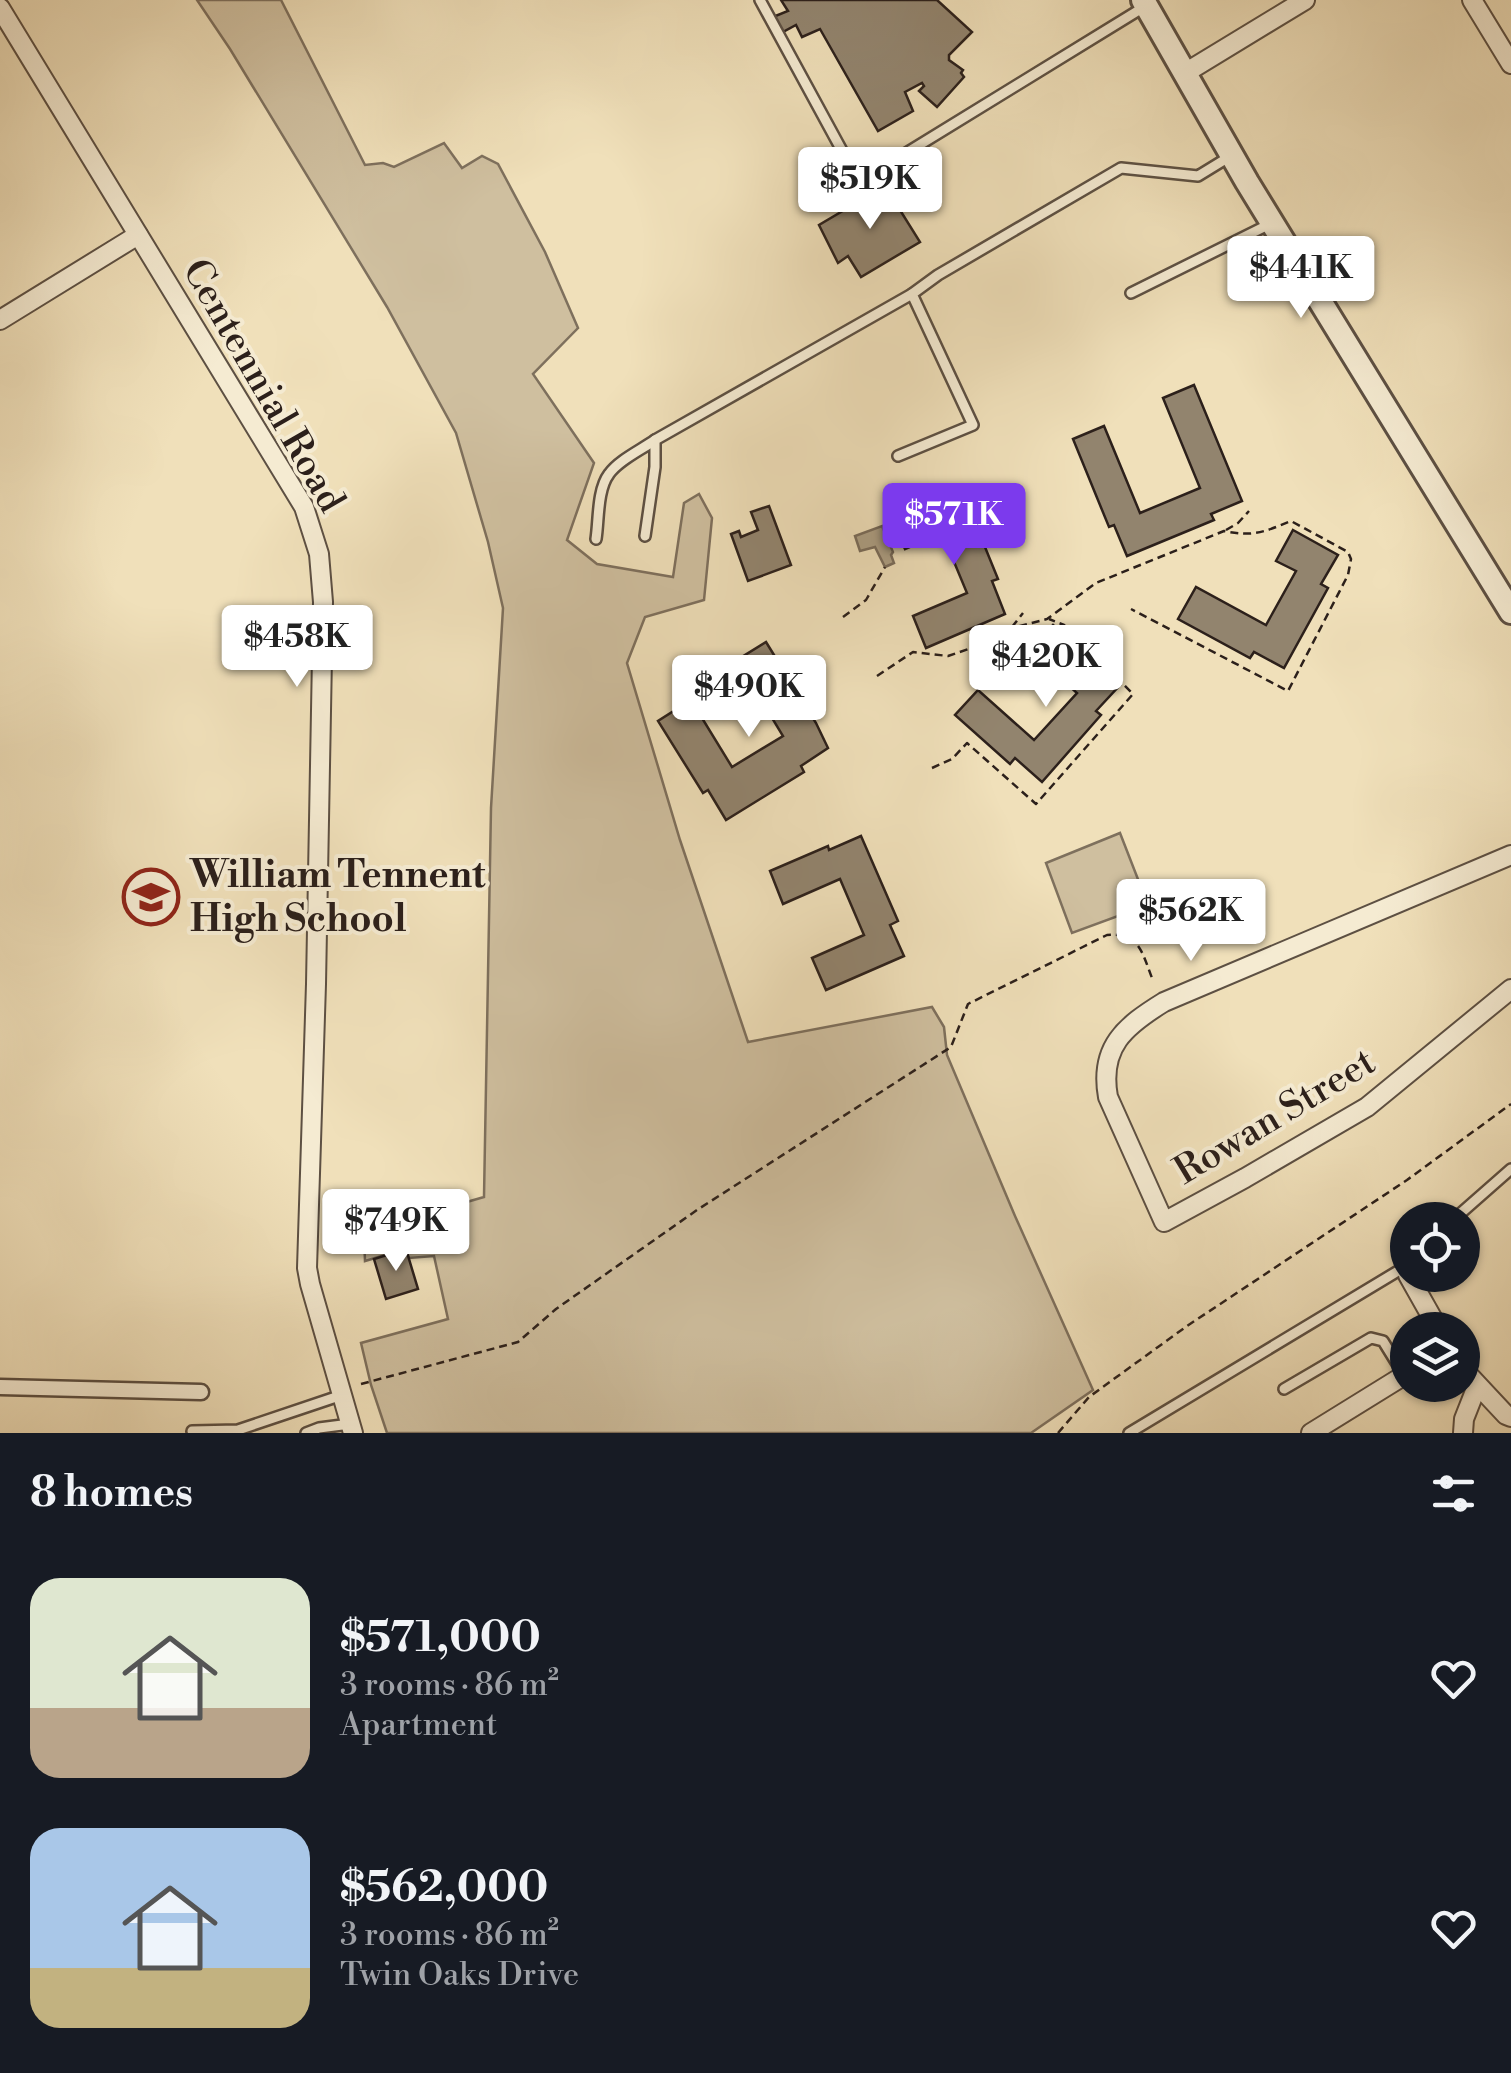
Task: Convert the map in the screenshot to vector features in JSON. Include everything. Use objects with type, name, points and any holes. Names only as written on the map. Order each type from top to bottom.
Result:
[{"type":"street","points":[[1185,72],[1305,0]]},
{"type":"street","points":[[1472,0],[1511,64]]},
{"type":"street","points":[[1144,3],[1232,156],[1511,612]]},
{"type":"street","name":"Centennial Road","points":[[0,8],[304,508],[319,554],[323,602],[307,1268],[351,1429]]},
{"type":"street","points":[[0,320],[138,235]]},
{"type":"street","name":"Rowan Street","points":[[1510,860],[1164,1002],[1136,1018],[1120,1035],[1110,1054],[1105,1079],[1108,1097],[1164,1222],[1367,1107],[1511,989]]},
{"type":"street","points":[[1311,1433],[1390,1384]]},
{"type":"street","points":[[0,1387],[201,1392]]},
{"type":"street","points":[[1480,1389],[1511,1417]]},
{"type":"street","points":[[1462,1433],[1471,1402]]},
{"type":"lane","points":[[760,0],[858,182],[1144,3]]},
{"type":"lane","points":[[596,538],[606,477],[655,440],[912,294],[1120,168],[1198,176],[1232,156]]},
{"type":"lane","points":[[1132,294],[1272,222]]},
{"type":"lane","points":[[898,456],[972,425],[912,294]]},
{"type":"lane","points":[[645,536],[655,440]]},
{"type":"lane","points":[[1474,1202],[1511,1170]]},
{"type":"lane","points":[[1129,1433],[1390,1281]]},
{"type":"lane","points":[[1284,1390],[1370,1338],[1383,1341],[1390,1351]]},
{"type":"lane","points":[[192,1431],[238,1432],[342,1395]]},
{"type":"lane","points":[[306,1433],[319,1428],[351,1429]]},
{"type":"path","points":[[877,676],[913,652],[948,656],[983,644],[1012,628],[1047,619],[1096,583],[1224,531],[1249,511]]},
{"type":"path","points":[[1131,609],[1288,691],[1348,575],[1351,559],[1348,552],[1291,521],[1246,536],[1224,531]]},
{"type":"path","points":[[843,617],[866,600],[885,567]]},
{"type":"path","points":[[1060,610],[1064,625]]},
{"type":"path","points":[[1012,628],[1023,614]]},
{"type":"path","points":[[932,768],[952,759],[967,744],[1036,804],[1132,694],[1064,625],[1047,619]]},
{"type":"path","points":[[361,1384],[518,1342],[556,1309],[698,1210],[951,1047],[968,1004],[1106,935],[1131,937],[1152,978]]},
{"type":"path","points":[[1058,1433],[1089,1397],[1187,1326],[1407,1180],[1511,1104]]},
{"type":"shaded area","points":[[197,0],[281,0],[365,165],[383,163],[394,167],[444,143],[462,168],[482,156],[498,164],[545,252],[578,328],[533,374],[594,463],[567,540],[597,564],[673,577],[684,503],[699,494],[712,518],[704,600],[645,617],[627,663],[680,840],[748,1042],[932,1007],[944,1027],[947,1055],[1093,1390],[1031,1433],[387,1433],[361,1343],[448,1319],[434,1256],[409,1258],[405,1249],[365,1261],[364,1236],[484,1197],[491,808],[503,608],[456,433],[387,307]]},
{"type":"shaded area","points":[[882,526],[894,563],[885,567],[875,547],[860,551],[855,536]]},
{"type":"shaded area","points":[[1120,833],[1148,905],[1072,933],[1046,863]]},
{"type":"building","points":[[781,0],[937,0],[972,32],[949,55],[949,60],[963,70],[964,77],[937,107],[919,91],[922,83],[905,92],[913,111],[878,131],[820,29],[802,37],[796,25],[781,33],[773,17],[788,11]]},
{"type":"building","points":[[885,186],[920,242],[861,277],[848,256],[838,263],[819,225]]},
{"type":"building","points":[[1194,385],[1242,501],[1211,514],[1214,520],[1127,556],[1114,525],[1109,527],[1073,439],[1104,426],[1140,513],[1200,488],[1163,398]]},
{"type":"building","points":[[963,493],[998,579],[992,581],[1005,614],[926,648],[913,616],[967,593],[942,533],[905,549],[891,517],[928,501],[930,507]]},
{"type":"building","points":[[769,506],[791,565],[748,581],[731,534],[739,531],[741,537],[758,530],[751,512]]},
{"type":"building","points":[[1293,530],[1338,555],[1321,584],[1328,588],[1284,668],[1254,652],[1250,658],[1178,619],[1196,587],[1266,625],[1296,571],[1276,561]]},
{"type":"building","points":[[1053,625],[1120,685],[1096,711],[1101,715],[1042,782],[1015,758],[1010,764],[955,715],[978,690],[1034,740],[1077,693],[1030,650]]},
{"type":"building","points":[[766,642],[828,748],[801,766],[804,772],[726,820],[708,790],[703,793],[658,721],[691,700],[732,767],[783,736],[737,660]]},
{"type":"building","points":[[861,836],[898,921],[890,925],[904,956],[826,990],[812,958],[864,935],[840,879],[783,904],[770,871]]},
{"type":"building","points":[[406,1249],[418,1289],[386,1299],[374,1259]]},
{"type":"place","name":"William Tennent High School","points":[[151,897]]}]
